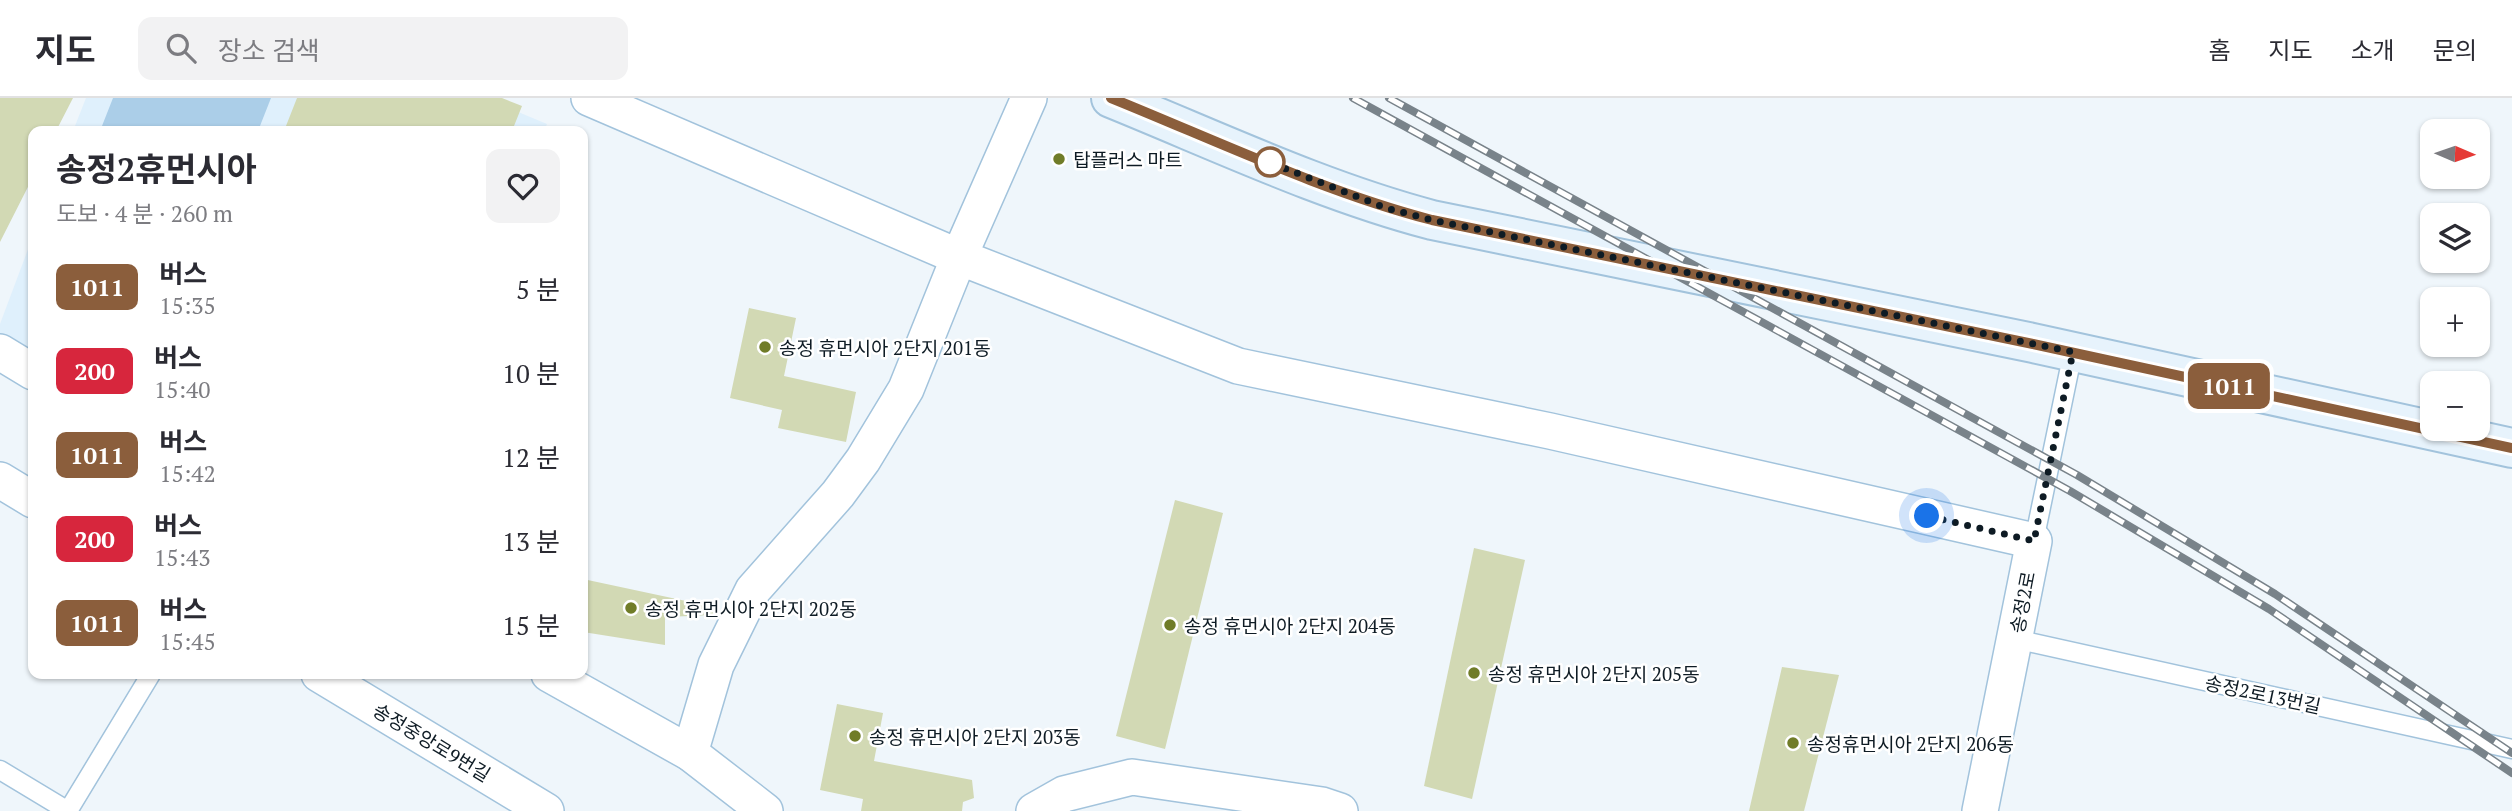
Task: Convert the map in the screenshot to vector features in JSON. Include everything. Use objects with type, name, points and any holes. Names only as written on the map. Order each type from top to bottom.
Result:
[{"type":"main road","points":[[1111,98],[1344,192],[1398,211],[1446,223],[2073,352],[2512,448]]},
{"type":"street","points":[[589,98],[959,257],[1238,366],[1550,431],[2034,541]]},
{"type":"street","points":[[690,753],[716,665],[753,590],[838,494],[863,460],[906,389],[959,257],[1029,98]]},
{"type":"street","points":[[0,352],[28,369]]},
{"type":"street","points":[[0,480],[28,497]]},
{"type":"street","name":"송정2로","points":[[1980,811],[2034,541]]},
{"type":"street","name":"송정중앙로9번길","points":[[327,679],[546,811]]},
{"type":"street","points":[[557,679],[690,753],[765,811]]},
{"type":"street","points":[[1034,811],[1064,794],[1132,777],[1340,811]]},
{"type":"lane","name":"송정2로","points":[[2034,541],[2073,352]]},
{"type":"lane","name":"송정2로13번길","points":[[2015,639],[2512,749]]},
{"type":"lane","points":[[0,769],[68,811],[148,679]]},
{"type":"shaded area","points":[[86,98],[485,98],[547,124],[546,126],[75,126]]},
{"type":"shaded area","points":[[113,98],[271,98],[260,126],[102,126]]},
{"type":"shaded area","points":[[28,249],[28,354],[0,339],[0,324]]},
{"type":"building","points":[[0,98],[73,98],[59,126],[28,126],[28,187],[0,242]]},
{"type":"building","points":[[297,98],[502,98],[522,106],[514,126],[286,126]]},
{"type":"building","name":"송정 휴먼시아 2단지 201동","points":[[749,308],[796,318],[784,376],[856,392],[846,442],[778,428],[782,410],[730,398]]},
{"type":"building","name":"송정 휴먼시아 2단지 204동","points":[[1175,500],[1223,513],[1165,749],[1116,736]]},
{"type":"building","name":"송정 휴먼시아 2단지 205동","points":[[1474,548],[1525,560],[1472,799],[1424,786]]},
{"type":"building","name":"송정 휴먼시아 2단지 202동","points":[[588,580],[714,607],[714,615],[665,617],[665,645],[588,633]]},
{"type":"building","name":"송정휴먼시아 2단지 206동","points":[[1782,667],[1839,675],[1804,811],[1749,811]]},
{"type":"building","name":"송정 휴먼시아 2단지 203동","points":[[837,704],[883,713],[874,761],[972,780],[974,798],[963,802],[962,811],[861,811],[863,799],[820,790]]},
{"type":"railway","points":[[1353,98],[2070,491],[2269,609],[2512,773]]},
{"type":"railway","points":[[1389,98],[2077,475],[2275,594],[2512,753]]},
{"type":"bus line","name":"1011","points":[[1111,98],[1386,208],[1432,220],[2033,344],[2512,448]]},
{"type":"place","name":"탑플러스 마트","points":[[1059,159]]},
{"type":"place","name":"송정 휴먼시아 2단지 201동","points":[[765,347]]},
{"type":"place","name":"송정 휴먼시아 2단지 202동","points":[[631,608]]},
{"type":"place","name":"송정 휴먼시아 2단지 204동","points":[[1170,625]]},
{"type":"place","name":"송정 휴먼시아 2단지 205동","points":[[1474,673]]},
{"type":"place","name":"송정 휴먼시아 2단지 203동","points":[[855,736]]},
{"type":"place","name":"송정휴먼시아 2단지 206동","points":[[1793,743]]},
{"type":"route","points":[[1270,162],[1266,161],[1386,208],[1432,220],[2073,352],[2034,541],[1927,516]]}]
